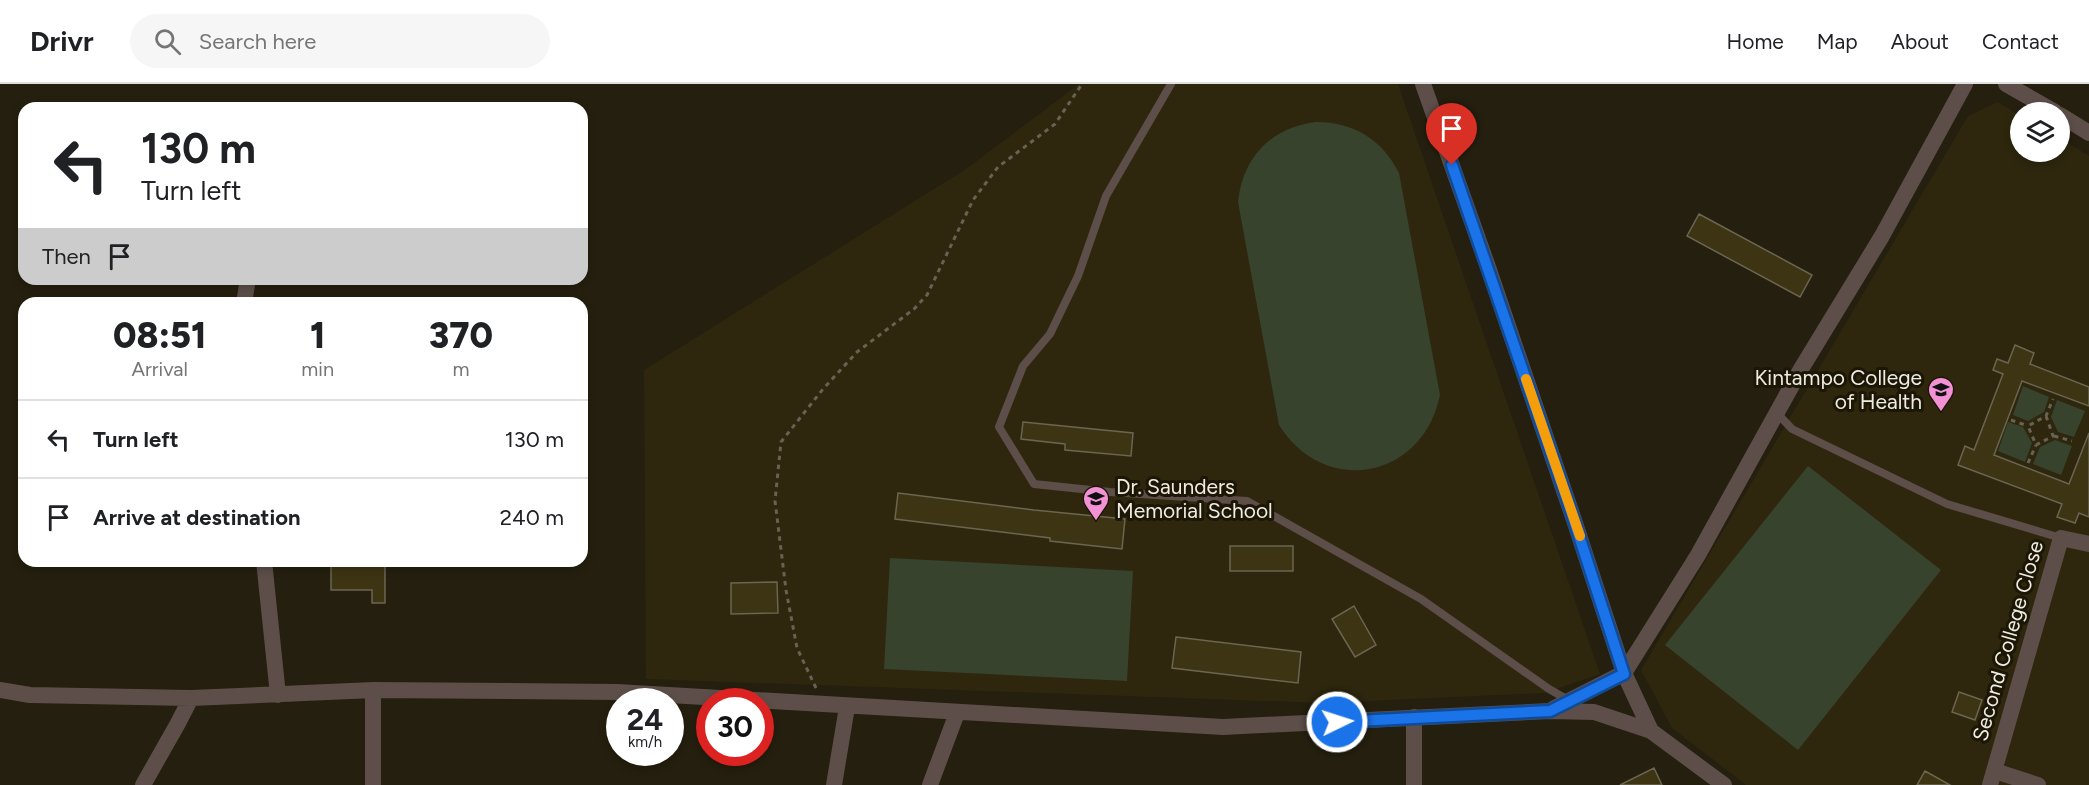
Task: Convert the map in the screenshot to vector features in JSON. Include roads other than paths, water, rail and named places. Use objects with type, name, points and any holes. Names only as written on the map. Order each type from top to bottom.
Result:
[{"type":"street","points":[[1423,84],[1488,267],[1624,674],[1651,731]]},
{"type":"street","points":[[1550,711],[1624,674],[1698,555],[1801,369],[1882,236],[1965,84]]},
{"type":"street","points":[[2006,84],[2038,102]]},
{"type":"street","points":[[2070,121],[2089,133]]},
{"type":"street","name":"Second College Close","points":[[1992,778],[2061,538],[2089,544]]},
{"type":"street","points":[[265,567],[278,695]]},
{"type":"street","points":[[0,690],[30,695],[190,698],[373,690],[617,692],[1223,727],[1550,711],[1594,712],[1651,731],[1724,785]]},
{"type":"street","points":[[373,690],[373,785]]},
{"type":"street","points":[[143,785],[190,698]]},
{"type":"street","points":[[834,785],[847,707]]},
{"type":"street","points":[[930,785],[957,713]]},
{"type":"street","points":[[1414,717],[1414,785]]},
{"type":"street","points":[[1992,778],[2038,785]]},
{"type":"lane","points":[[1171,84],[1106,196],[1078,276],[1050,334],[1023,366],[999,427],[1034,484],[1110,492],[1247,501],[1421,599],[1570,701]]},
{"type":"lane","points":[[1777,413],[1792,429],[1947,504],[2061,538]]},
{"type":"place","name":"Kintampo College of Health","points":[[1941,413]]},
{"type":"place","name":"Dr. Saunders Memorial School","points":[[1096,522]]}]
